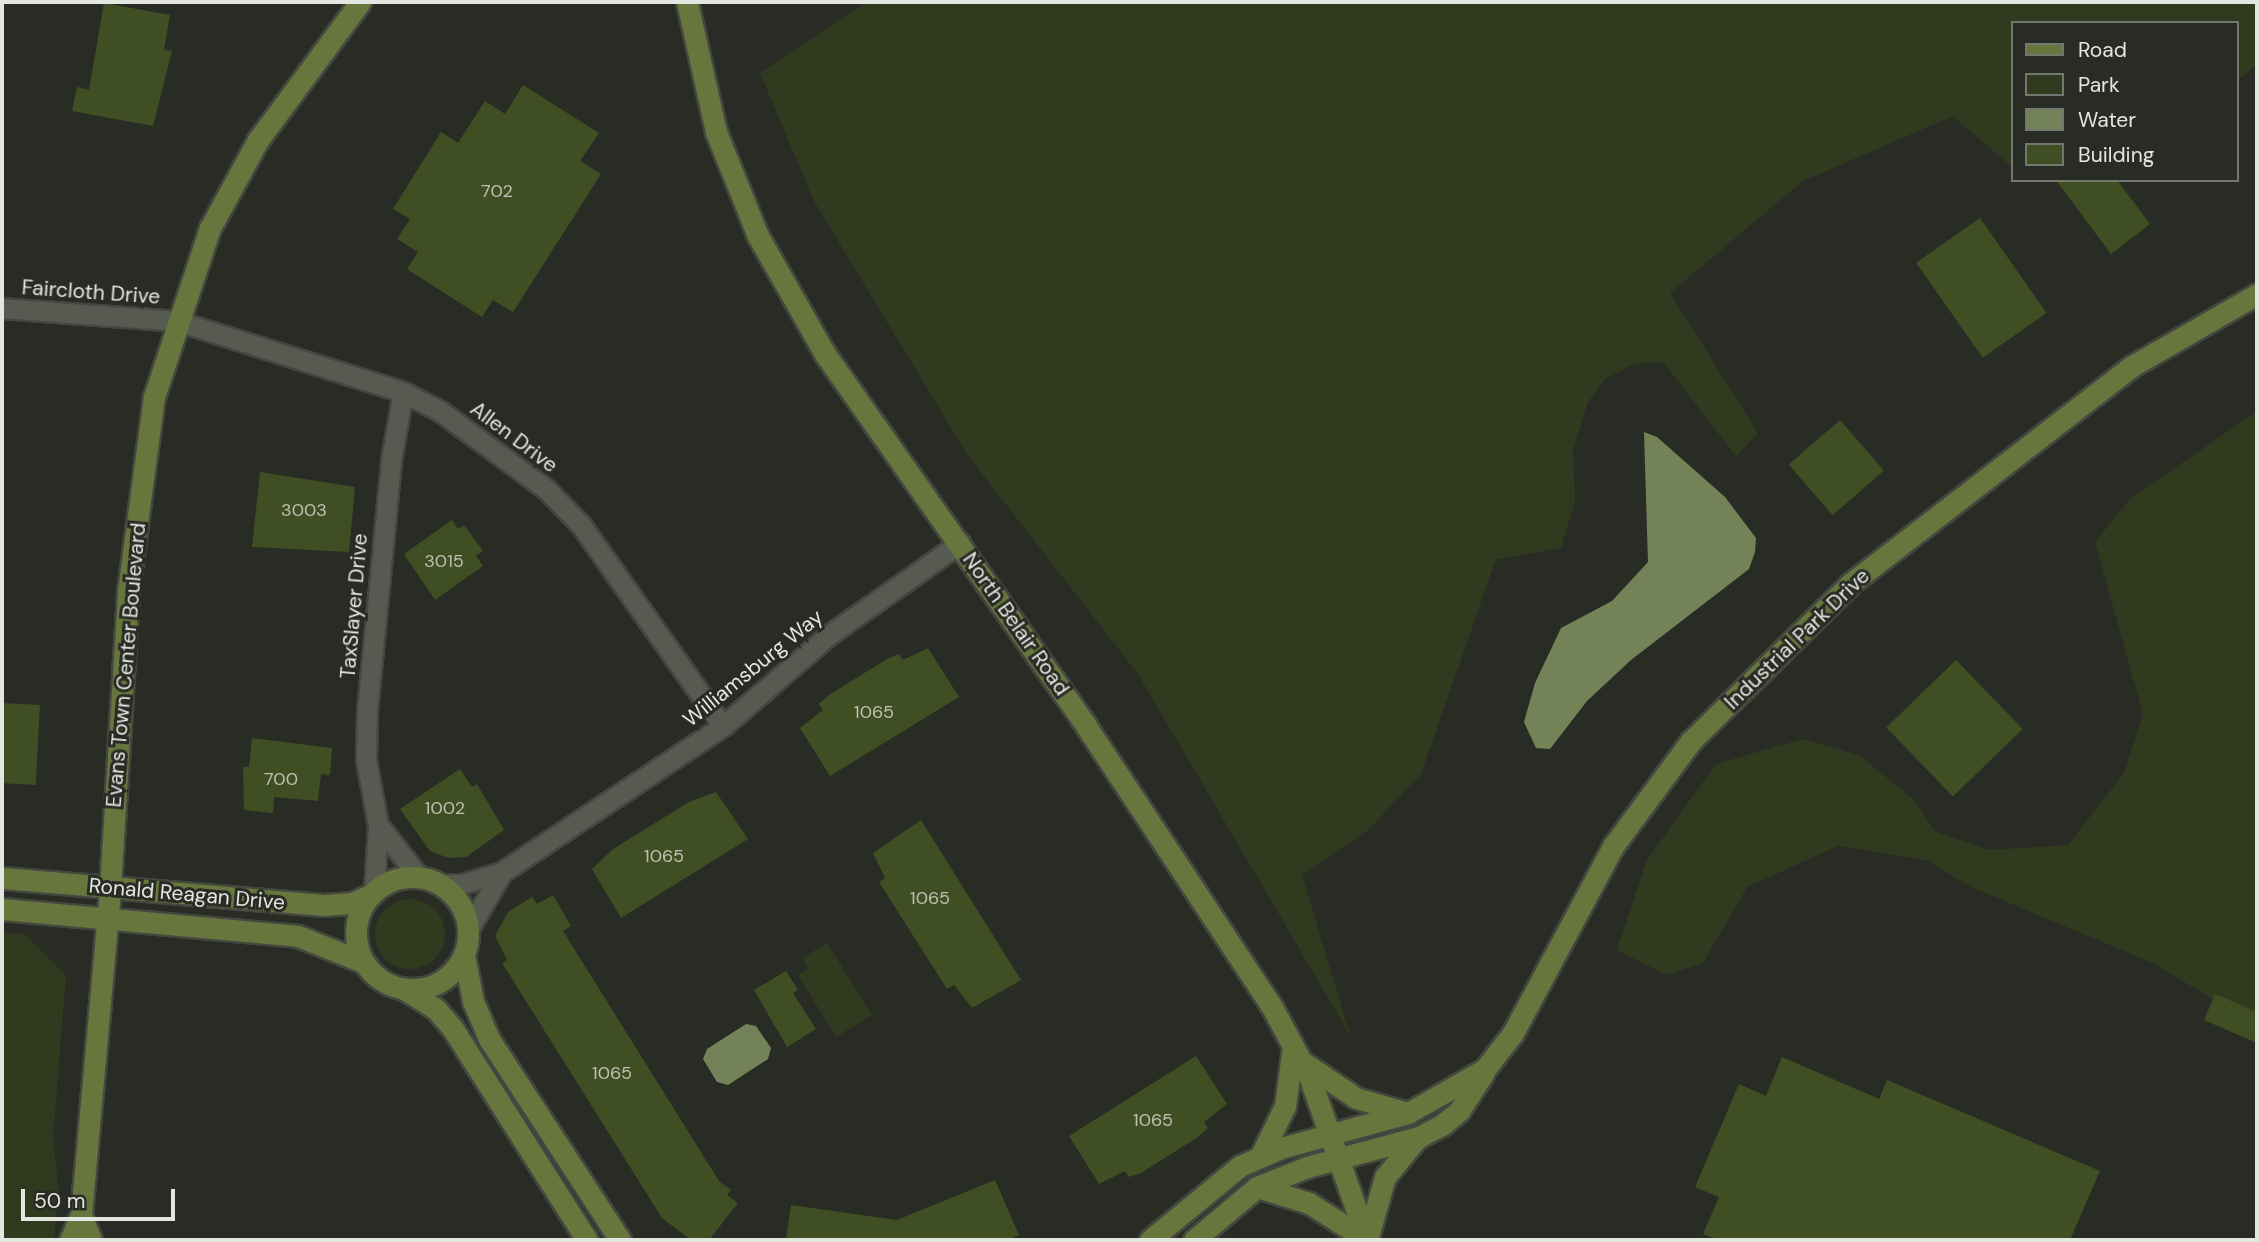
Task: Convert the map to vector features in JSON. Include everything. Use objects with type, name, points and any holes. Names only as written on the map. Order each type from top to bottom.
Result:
[{"type":"street","name":"Evans Town Center Boulevard","points":[[70,1240],[81,1215],[110,888],[128,590],[154,397],[210,228],[258,139],[360,2]]},
{"type":"street","name":"North Belair Road","points":[[687,2],[716,132],[758,236],[825,354],[960,543],[1242,961],[1296,1053],[1331,1136],[1367,1240]]},
{"type":"street","name":"Industrial Park Drive","points":[[1339,1158],[1419,1137],[1459,1111],[1485,1069],[1513,1033],[1614,845],[1691,741],[1850,584],[2132,366],[2257,294]]},
{"type":"street","name":"Faircloth Drive","points":[[2,308],[177,321]]},
{"type":"street","name":"Allen Drive","points":[[177,321],[403,392],[451,419],[547,490],[581,525],[723,726]]},
{"type":"street","name":"TaxSlayer Drive","points":[[372,893],[378,825],[366,760],[366,723],[391,460],[403,392]]},
{"type":"street","name":"Williamsburg Way","points":[[440,884],[462,884],[502,872],[723,726],[830,634],[960,543]]},
{"type":"street","name":"TaxSlayer Drive","points":[[378,825],[419,877]]},
{"type":"street","name":"Williamsburg Way","points":[[468,930],[502,872]]},
{"type":"street","name":"Ronald Reagan Drive","points":[[2,878],[324,905],[352,903],[395,879],[419,877]]},
{"type":"street","points":[[419,877],[440,884],[460,904],[468,930],[464,956],[472,1001],[489,1039],[620,1240]]},
{"type":"street","points":[[363,962],[355,927],[372,893]]},
{"type":"street","name":"Ronald Reagan Drive","points":[[2,909],[298,936],[363,962],[380,979],[404,989],[435,1008],[453,1029],[587,1240]]},
{"type":"street","points":[[404,989],[439,982],[464,956]]},
{"type":"street","points":[[1261,1155],[1282,1114],[1296,1053],[1356,1098],[1408,1113]]},
{"type":"street","name":"Industrial Park Drive","points":[[1331,1136],[1408,1113],[1485,1069]]},
{"type":"street","points":[[1150,1240],[1184,1216],[1222,1178],[1261,1155],[1331,1136]]},
{"type":"street","points":[[1257,1186],[1308,1203],[1367,1240],[1385,1177],[1419,1137]]},
{"type":"street","points":[[1194,1240],[1257,1186],[1339,1158]]},
{"type":"street","name":"Evans Town Center Boulevard","points":[[81,1215],[92,1240]]},
{"type":"green space","points":[[867,2],[2257,2],[2257,64],[2238,80],[2238,21],[2010,21],[2010,165],[1953,116],[1803,181],[1670,293],[1758,433],[1736,456],[1664,363],[1636,363],[1605,379],[1588,402],[1573,449],[1575,502],[1561,548],[1496,559],[1421,774],[1367,831],[1302,875],[1350,1035],[1138,674],[966,453],[814,201],[760,73]]},
{"type":"green space","points":[[2257,411],[2257,1026],[2153,963],[1971,887],[1926,860],[1838,846],[1747,887],[1703,963],[1667,975],[1617,950],[1647,860],[1716,764],[1803,739],[1859,755],[1913,799],[1935,831],[1988,850],[2068,845],[2124,773],[2143,714],[2095,542],[2130,499]]},
{"type":"green space","points":[[410,899],[435,909],[445,934],[435,959],[410,969],[385,959],[375,934],[385,909]]},
{"type":"green space","points":[[2,933],[24,934],[66,976],[53,1136],[58,1185],[54,1240],[2,1240]]},
{"type":"green space","points":[[827,943],[872,1015],[836,1037],[798,975],[808,968],[802,958]]},
{"type":"water","points":[[1644,432],[1657,437],[1725,497],[1756,538],[1755,552],[1749,569],[1631,660],[1587,701],[1550,749],[1536,748],[1524,722],[1535,683],[1561,628],[1612,601],[1648,562]]},
{"type":"water","points":[[746,1024],[756,1026],[771,1048],[768,1059],[728,1085],[717,1082],[703,1059],[707,1049]]},
{"type":"building","points":[[104,3],[170,15],[164,50],[172,51],[153,126],[72,111],[77,87],[89,90]]},
{"type":"building","points":[[523,85],[599,133],[580,161],[601,174],[513,312],[493,300],[482,317],[407,269],[418,252],[397,239],[410,219],[393,209],[441,132],[458,143],[485,101],[505,114]]},
{"type":"building","points":[[2057,182],[2118,182],[2150,224],[2111,254]]},
{"type":"building","points":[[1980,218],[2047,313],[1983,358],[1916,263]]},
{"type":"building","points":[[1840,420],[1884,471],[1833,515],[1789,465]]},
{"type":"building","points":[[260,472],[355,487],[349,552],[252,547]]},
{"type":"building","points":[[452,520],[458,529],[464,525],[483,551],[476,556],[483,566],[435,600],[404,554]]},
{"type":"building","points":[[928,648],[959,697],[830,776],[800,728],[823,710],[819,704],[829,695],[887,659],[899,654],[903,660]]},
{"type":"building","points":[[1956,660],[2023,729],[1953,796],[1886,727]]},
{"type":"building","points":[[2,703],[40,705],[36,785],[2,783]]},
{"type":"building","points":[[252,738],[332,748],[330,775],[321,774],[318,801],[274,797],[273,813],[244,810],[243,767],[249,767]]},
{"type":"building","points":[[460,769],[472,787],[477,784],[504,830],[466,857],[448,858],[430,851],[400,809]]},
{"type":"building","points":[[716,792],[748,839],[621,918],[592,869],[613,849],[689,802]]},
{"type":"building","points":[[921,820],[1021,980],[972,1008],[954,985],[947,989],[879,882],[885,878],[873,853]]},
{"type":"building","points":[[553,895],[571,926],[563,931],[719,1181],[731,1190],[727,1195],[738,1203],[709,1240],[691,1240],[662,1218],[502,963],[507,960],[495,936],[508,912],[532,897],[537,904]]},
{"type":"building","points":[[786,971],[798,990],[793,993],[816,1029],[787,1047],[754,990]]},
{"type":"building","points":[[2215,994],[2257,1012],[2257,1043],[2204,1020]]},
{"type":"building","points":[[1196,1056],[1227,1104],[1204,1122],[1208,1128],[1198,1137],[1141,1173],[1129,1177],[1125,1171],[1099,1184],[1069,1136]]},
{"type":"building","points":[[1782,1057],[1879,1099],[1887,1080],[2100,1171],[2070,1240],[1718,1240],[1703,1234],[1719,1197],[1695,1187],[1739,1084],[1766,1096]]},
{"type":"building","points":[[995,1180],[1019,1235],[1007,1240],[786,1240],[791,1205],[897,1220]]}]
